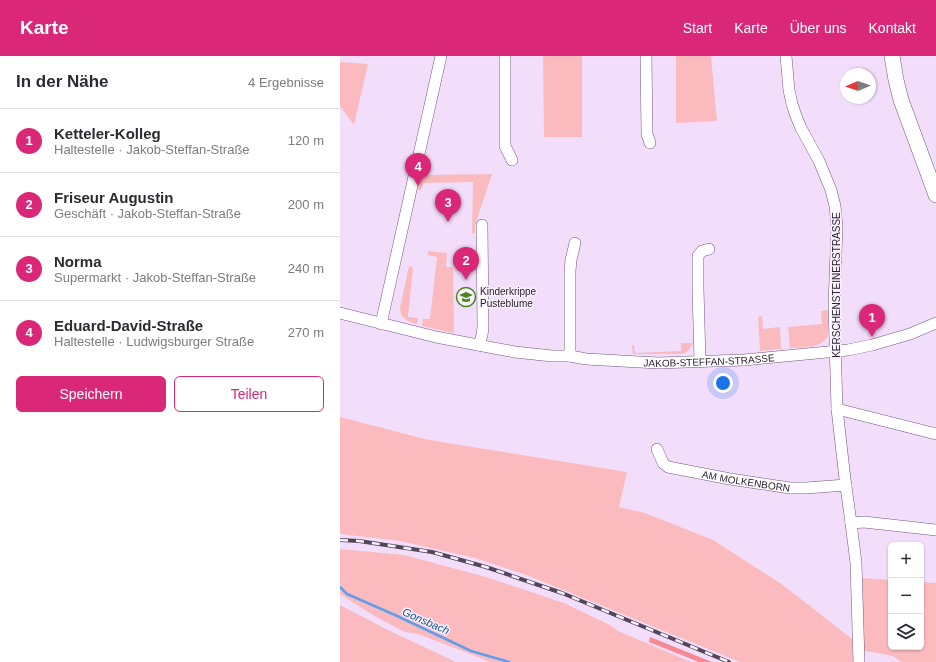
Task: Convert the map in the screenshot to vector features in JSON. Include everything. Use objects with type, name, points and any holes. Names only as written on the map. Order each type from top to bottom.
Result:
[{"type":"street","points":[[381,324],[441,56]]},
{"type":"street","points":[[505,56],[504,146],[512,160]]},
{"type":"street","points":[[646,56],[647,134],[650,143]]},
{"type":"street","name":"KERSCHENSTEINERSTRASSE","points":[[786,56],[789,90],[792,104],[801,128],[831,190],[835,206],[837,226],[834,305],[838,409],[856,563],[859,662]]},
{"type":"street","points":[[892,56],[901,100],[936,195]]},
{"type":"street","points":[[479,345],[483,327],[482,225]]},
{"type":"street","points":[[570,356],[570,271],[575,243]]},
{"type":"street","points":[[700,361],[698,256],[702,251],[708,249]]},
{"type":"street","name":"JAKOB-STEFFAN-STRASSE","points":[[340,313],[436,337],[514,352],[552,356],[570,356],[586,359],[658,363],[744,360],[836,351],[872,345],[910,334],[936,323]]},
{"type":"street","points":[[838,409],[936,434]]},
{"type":"street","name":"AM MOLKENBORN","points":[[656,449],[663,463],[668,467],[730,479],[790,488],[846,485]]},
{"type":"street","points":[[851,523],[864,522],[936,530]]},
{"type":"shaded area","points":[[543,56],[582,56],[582,137],[544,137]]},
{"type":"shaded area","points":[[676,56],[711,56],[717,121],[676,122]]},
{"type":"shaded area","points":[[340,62],[368,64],[354,125],[340,106]]},
{"type":"shaded area","points":[[492,174],[475,225],[475,233],[472,234],[473,182],[423,183],[421,190],[418,190],[421,176],[423,175]]},
{"type":"shaded area","points":[[428,251],[447,253],[446,267],[453,267],[454,333],[422,326],[423,319],[430,319],[437,257],[428,255]]},
{"type":"shaded area","points":[[409,266],[413,268],[408,317],[418,318],[417,324],[405,319],[400,311]]},
{"type":"shaded area","points":[[828,310],[828,335],[822,343],[806,347],[790,348],[788,327],[822,324],[821,311]]},
{"type":"shaded area","points":[[762,316],[763,329],[780,327],[781,349],[760,351],[758,317]]},
{"type":"shaded area","points":[[681,343],[693,343],[685,353],[681,354],[633,354],[632,345],[634,345],[635,353],[681,351]]},
{"type":"shaded area","points":[[340,417],[429,440],[627,472],[619,507],[645,513],[713,540],[783,585],[852,639],[853,662],[740,662],[529,576],[475,558],[400,541],[340,534]]},
{"type":"shaded area","points":[[340,549],[404,555],[486,577],[567,604],[610,625],[618,631],[691,662],[491,662],[418,634],[405,632],[376,617],[340,594]]},
{"type":"shaded area","points":[[862,578],[888,580],[888,650],[924,650],[924,582],[936,583],[936,662],[902,662],[893,656],[864,651]]},
{"type":"shaded area","points":[[340,605],[390,631],[456,662],[340,662]]},
{"type":"shaded area","points":[[650,637],[712,662],[699,662],[649,642]]},
{"type":"waterway","name":"Gonsbach","points":[[340,587],[347,594],[471,651],[509,662]]},
{"type":"railway","points":[[340,540],[359,541],[432,552],[486,567],[562,593],[729,662]]},
{"type":"place","name":"Eduard-David-Straße","points":[[418,186]]},
{"type":"place","name":"Norma","points":[[448,222]]},
{"type":"place","name":"Friseur Augustin","points":[[466,280]]},
{"type":"place","name":"Kinderkrippe Pusteblume","points":[[466,297]]},
{"type":"place","name":"Ketteler-Kolleg","points":[[872,337]]}]
